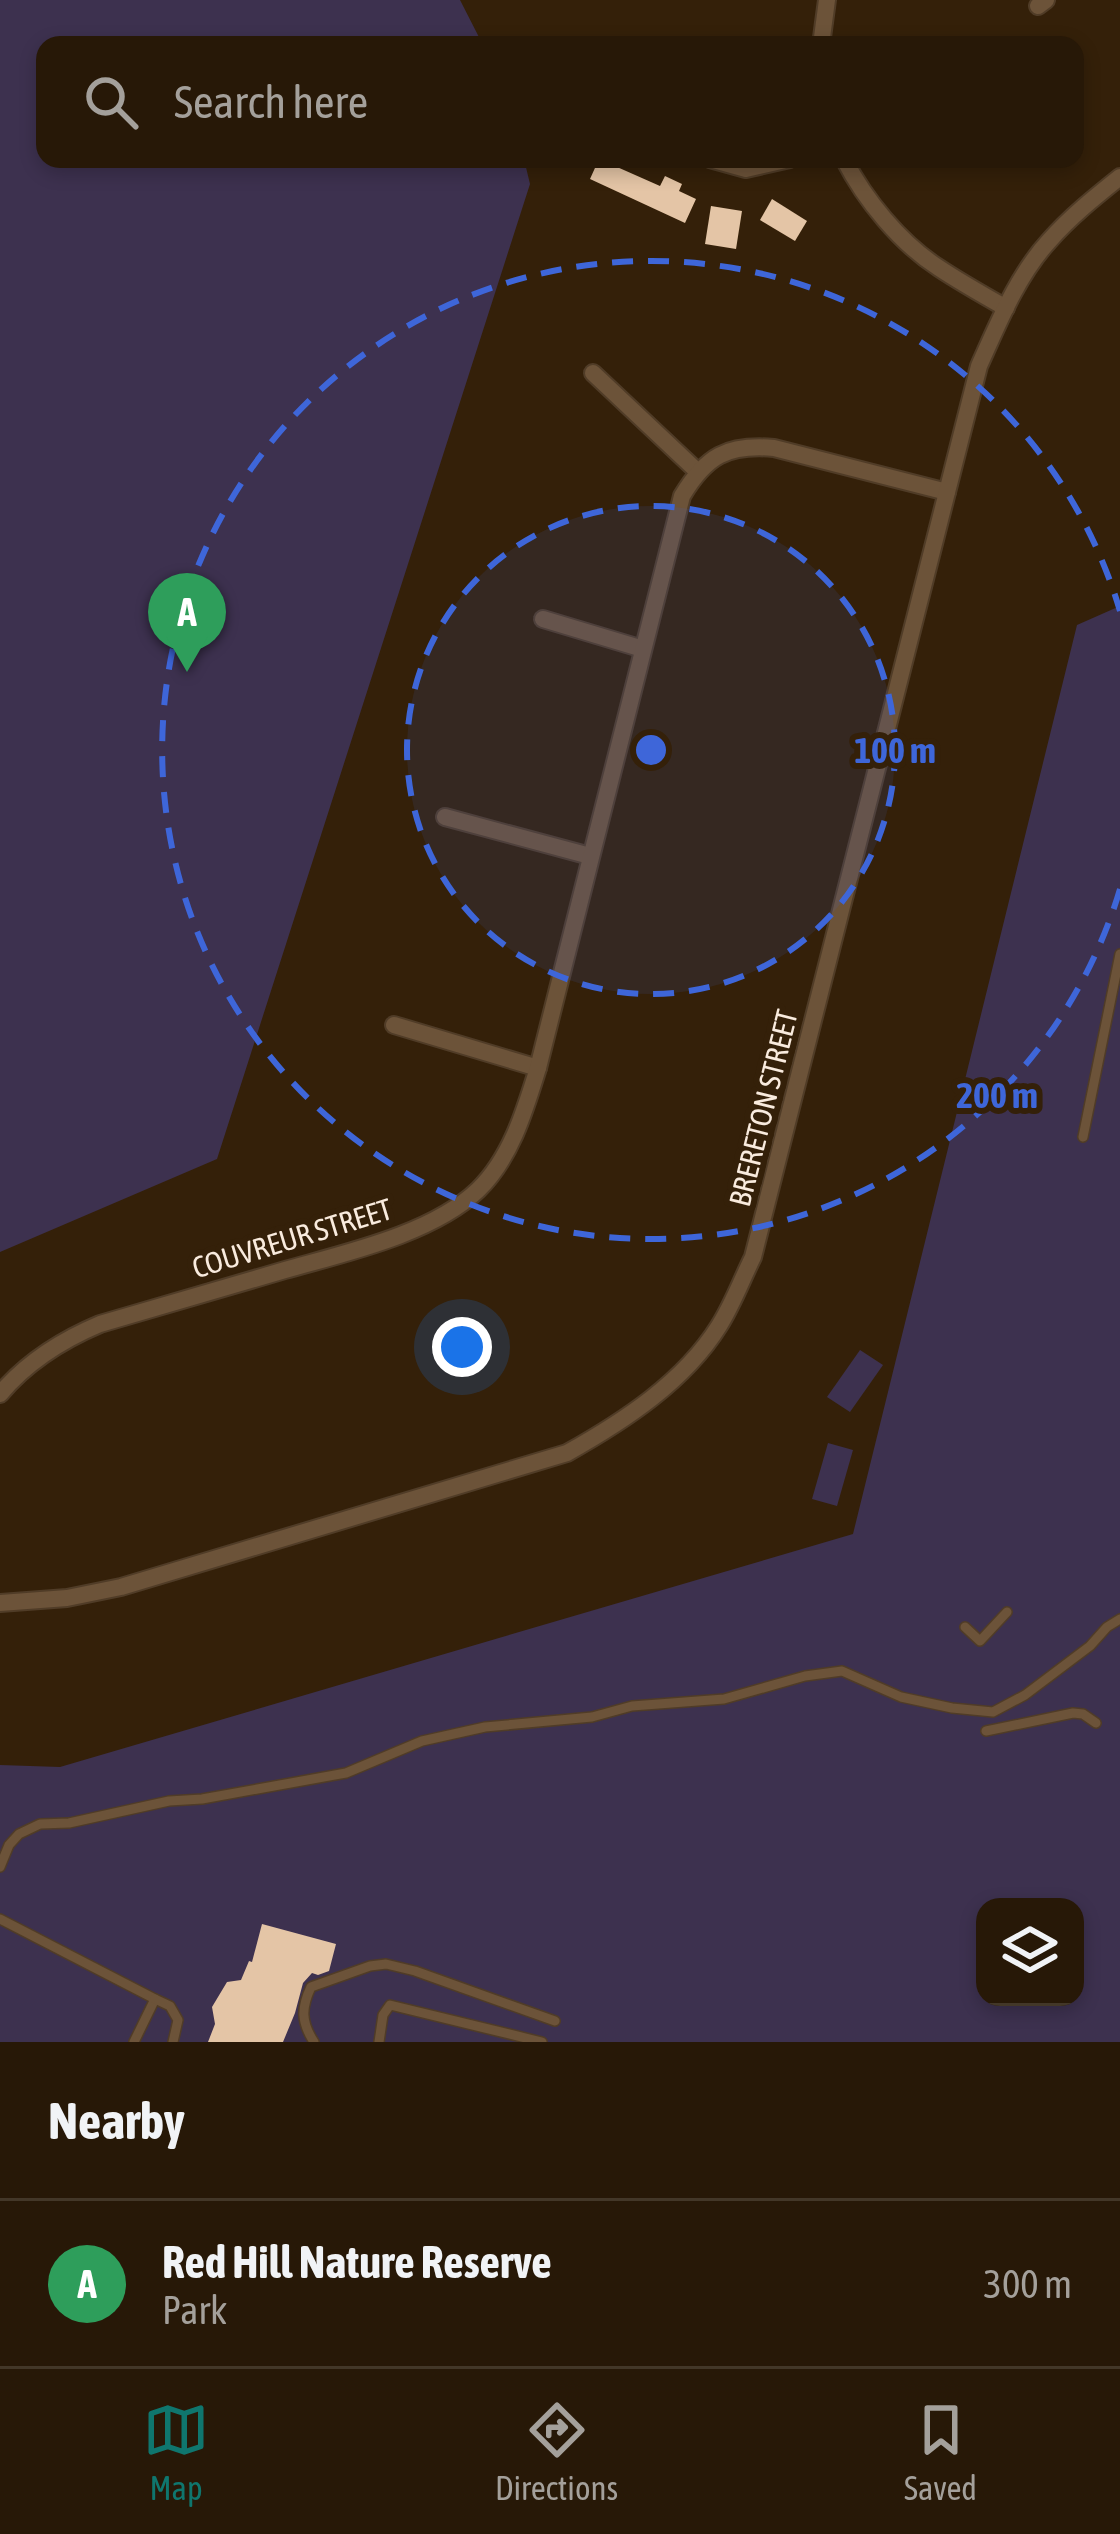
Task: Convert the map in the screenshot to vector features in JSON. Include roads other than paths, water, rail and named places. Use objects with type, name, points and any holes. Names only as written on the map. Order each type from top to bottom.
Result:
[{"type":"street","points":[[822,36],[827,0]]},
{"type":"street","points":[[849,168],[892,226],[934,266],[1006,308]]},
{"type":"street","name":"BRERETON STREET","points":[[0,1603],[67,1598],[121,1587],[567,1453],[619,1424],[675,1378],[719,1327],[752,1257],[979,367],[1006,308],[1046,244],[1120,177]]},
{"type":"street","points":[[592,373],[697,472],[719,454],[746,446],[774,448],[947,492]]},
{"type":"street","name":"COUVREUR STREET","points":[[0,1394],[39,1357],[100,1324],[385,1241],[448,1213],[479,1189],[507,1151],[538,1068],[682,496],[697,472]]},
{"type":"street","points":[[543,620],[643,649]]},
{"type":"street","points":[[445,817],[590,856]]},
{"type":"street","points":[[394,1024],[538,1068]]},
{"type":"lane","points":[[1083,1137],[1120,954]]},
{"type":"lane","points":[[965,1627],[980,1640],[1007,1612]]},
{"type":"lane","points":[[0,1867],[19,1834],[40,1824],[69,1823],[346,1773],[422,1741],[484,1727],[592,1717],[632,1706],[724,1699],[805,1676],[842,1671],[901,1697],[993,1712],[1025,1694],[1120,1619]]},
{"type":"lane","points":[[986,1731],[1072,1713],[1096,1723]]},
{"type":"lane","points":[[0,1919],[173,2009],[178,2020],[173,2042]]},
{"type":"lane","points":[[314,2042],[302,2016],[311,1987],[386,1964],[555,2020]]},
{"type":"lane","points":[[134,2042],[149,1996]]},
{"type":"lane","points":[[380,2042],[382,2015],[390,2005],[542,2042]]},
{"type":"place","name":"Red Hill Nature Reserve","points":[[187,672]]}]
